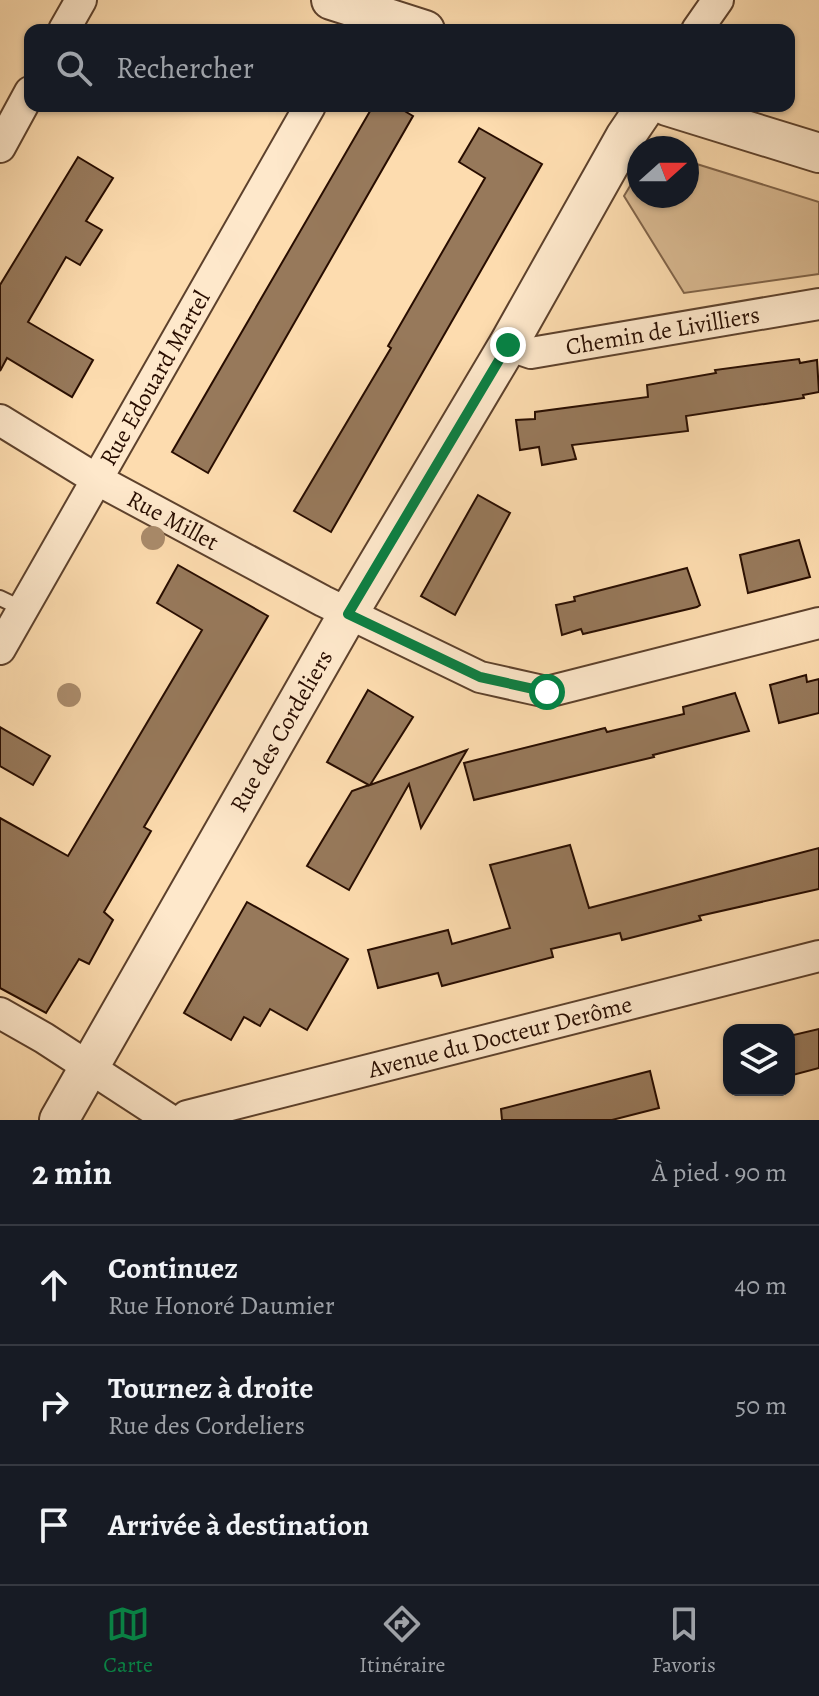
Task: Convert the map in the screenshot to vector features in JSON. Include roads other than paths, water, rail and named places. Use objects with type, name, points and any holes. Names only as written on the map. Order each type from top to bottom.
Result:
[{"type":"street","points":[[67,24],[81,0]]},
{"type":"street","points":[[701,24],[718,0]]},
{"type":"street","points":[[350,13],[399,24]]},
{"type":"street","points":[[0,147],[24,103]]},
{"type":"street","name":"Rue Edouard Martel","points":[[0,649],[11,604],[96,479],[307,112]]},
{"type":"street","name":"Rue des Cordeliers","points":[[59,1120],[348,614],[642,112]]},
{"type":"street","points":[[686,112],[819,153]]},
{"type":"street","name":"Chemin de Livilliers","points":[[508,345],[531,353],[819,304]]},
{"type":"street","name":"Rue Millet","points":[[0,420],[96,479],[348,614],[480,677],[547,692],[819,623]]},
{"type":"street","name":"Avenue du Docteur Derôme","points":[[184,1120],[187,1116],[819,956]]},
{"type":"street","points":[[0,1013],[170,1120]]}]
